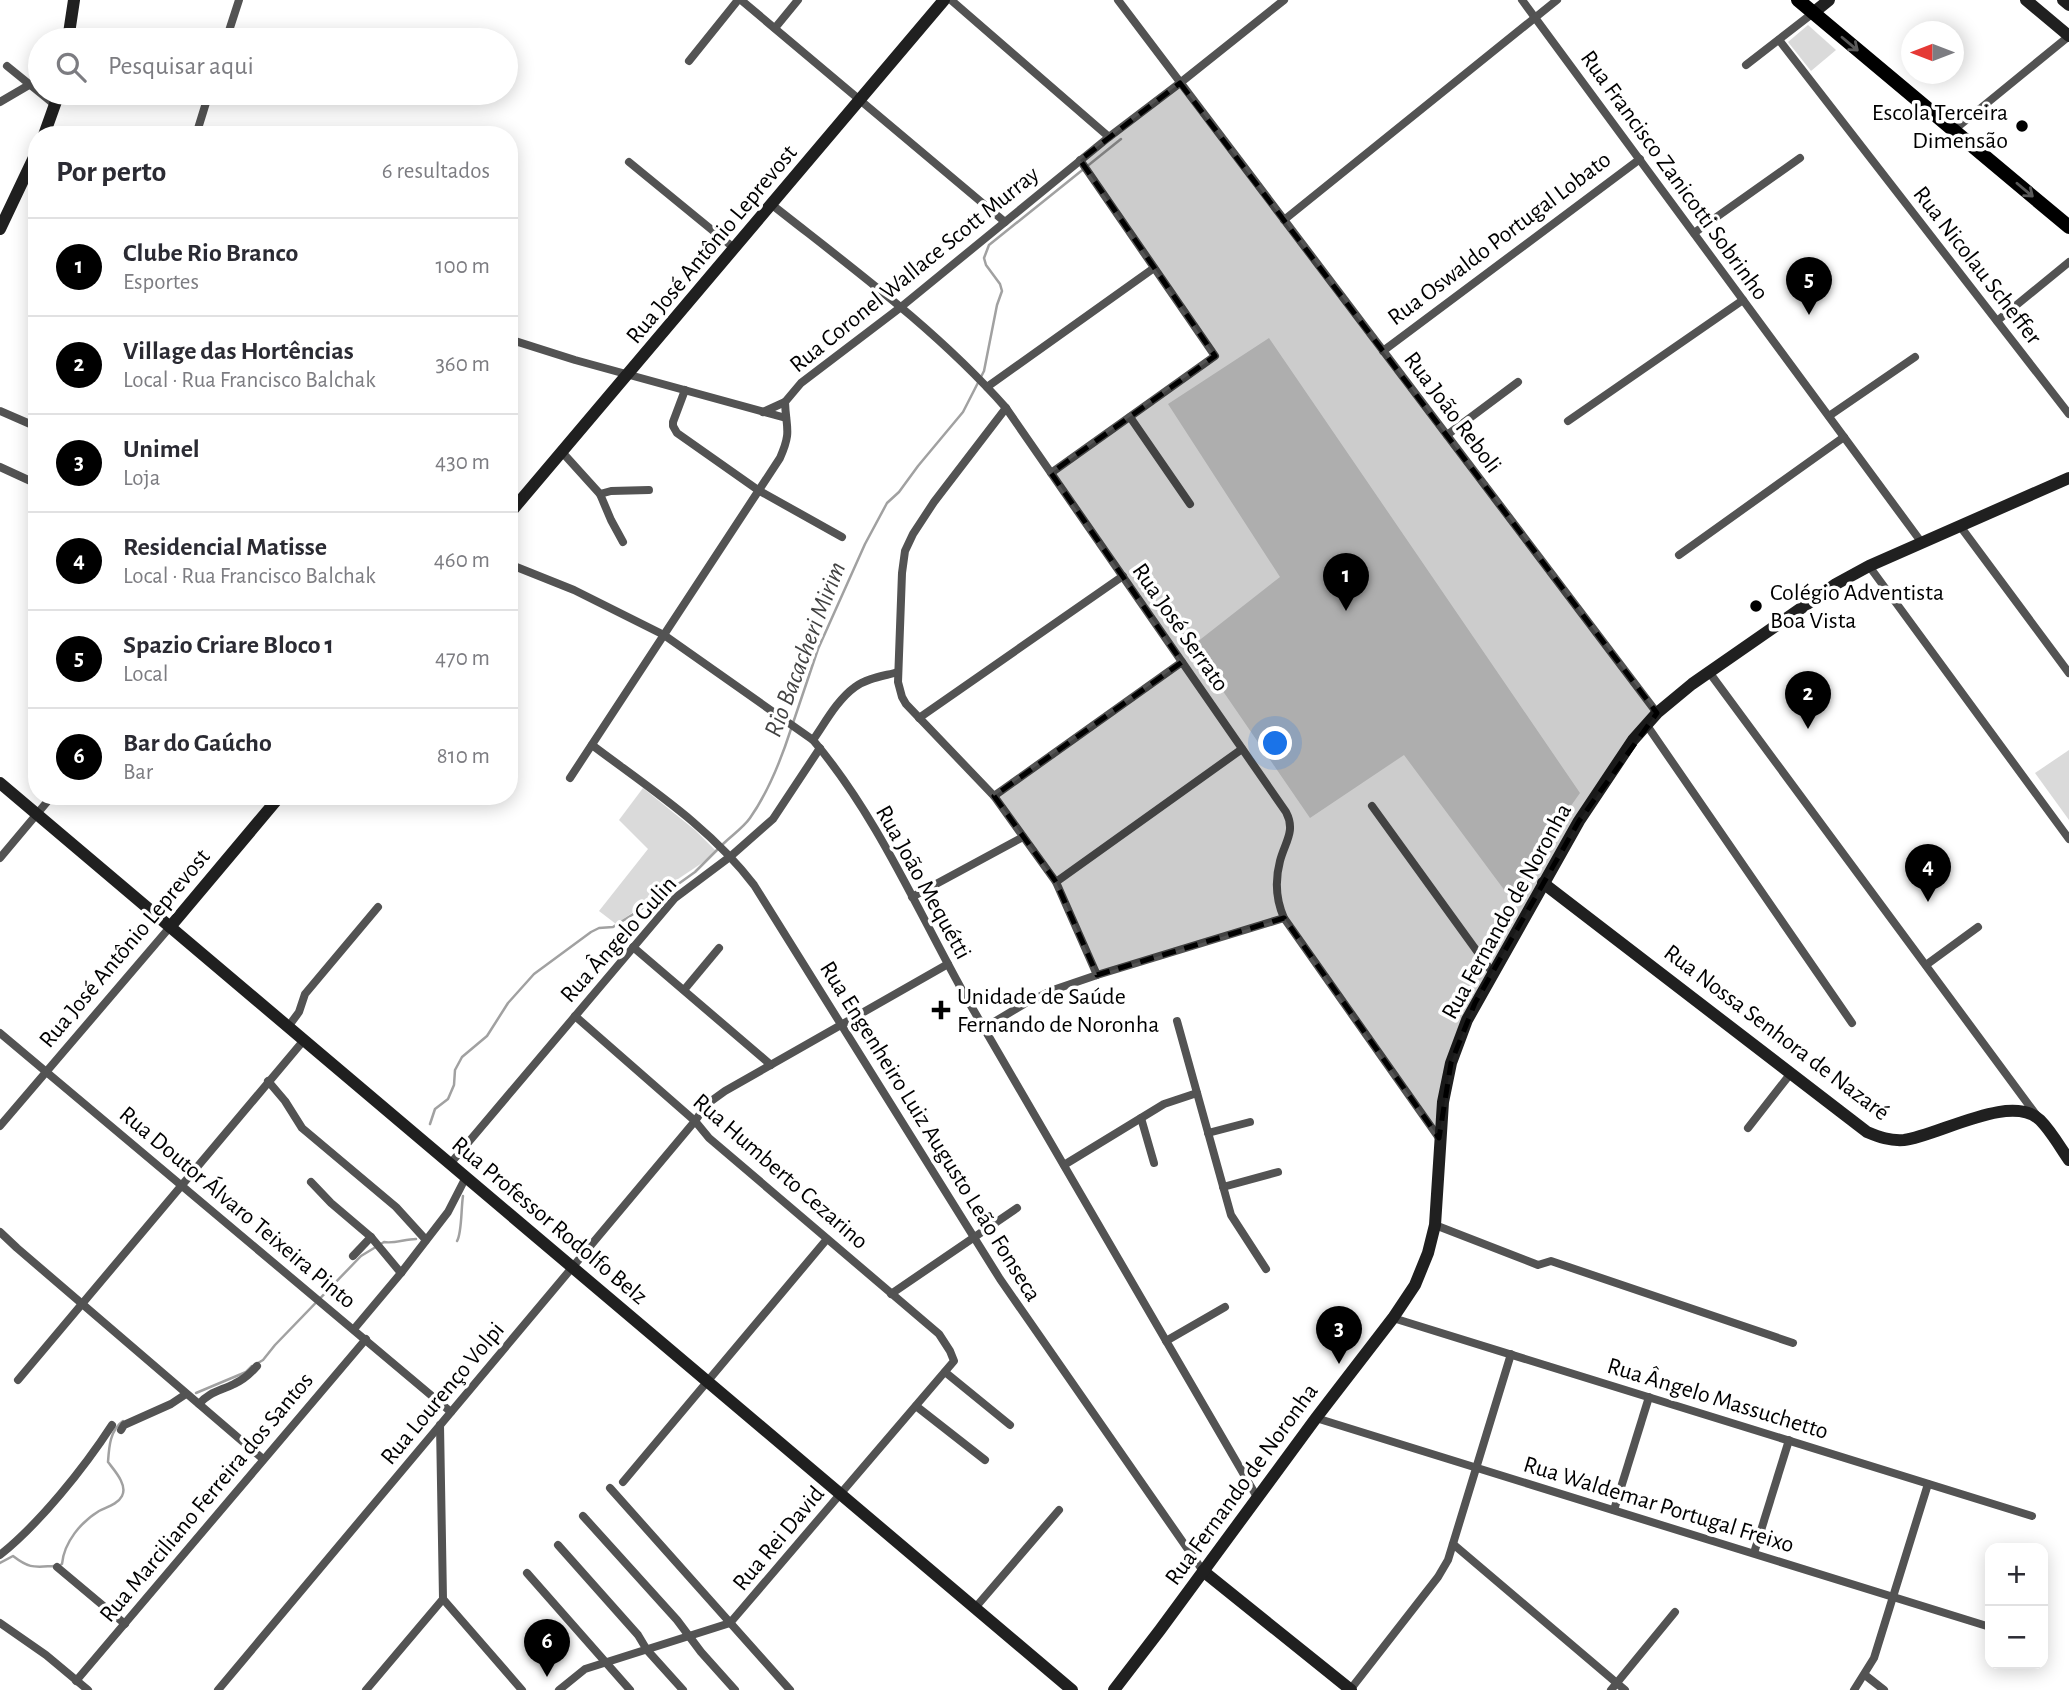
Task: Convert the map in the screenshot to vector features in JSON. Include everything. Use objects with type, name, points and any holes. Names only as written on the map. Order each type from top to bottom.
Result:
[{"type":"main road","points":[[1798,0],[2069,227]]},
{"type":"street","points":[[70,28],[74,0]]},
{"type":"street","points":[[230,28],[239,0]]},
{"type":"street","points":[[689,61],[739,0],[1005,222]]},
{"type":"street","points":[[775,28],[799,0]]},
{"type":"street","name":"Rua José Antônio Leprevost","points":[[518,503],[944,0]]},
{"type":"street","points":[[951,0],[1109,136]]},
{"type":"street","name":"Rua João Reboli","points":[[1118,0],[1657,713]]},
{"type":"street","name":"Rua Coronel Wallace Scott Murray","points":[[570,778],[780,457],[787,442],[789,426],[785,402],[801,383],[901,307],[1109,136],[1284,0]]},
{"type":"street","name":"Rua Francisco Zanicotti Sobrinho","points":[[1522,0],[1922,542]]},
{"type":"street","points":[[1284,220],[1557,0]]},
{"type":"street","points":[[1746,65],[1829,0]]},
{"type":"street","points":[[1954,130],[2069,36],[2026,0]]},
{"type":"street","points":[[2063,0],[2069,5]]},
{"type":"street","name":"Rua Nicolau Scheffer","points":[[1779,40],[2069,414]]},
{"type":"street","points":[[6,66],[28,84]]},
{"type":"street","points":[[0,102],[28,86]]},
{"type":"street","points":[[47,126],[55,105]]},
{"type":"street","points":[[199,126],[205,105]]},
{"type":"street","points":[[1694,233],[1800,158]]},
{"type":"street","name":"Rua Oswaldo Portugal Lobato","points":[[1383,351],[1640,159]]},
{"type":"street","points":[[1051,473],[1216,356],[1080,160]]},
{"type":"street","points":[[629,162],[734,248]]},
{"type":"street","points":[[0,229],[28,171]]},
{"type":"street","name":"Rua José Serrato","points":[[771,204],[901,307],[1006,408],[1289,818],[1291,828],[1277,875],[1277,898],[1284,918],[1439,1138]]},
{"type":"street","points":[[1997,321],[2069,262]]},
{"type":"street","points":[[982,383],[1154,268]]},
{"type":"street","points":[[1568,421],[1743,300]]},
{"type":"street","points":[[518,342],[786,418]]},
{"type":"street","points":[[1829,416],[1914,357]]},
{"type":"street","points":[[1447,435],[1518,382]]},
{"type":"street","points":[[685,390],[673,422],[674,429],[758,490],[842,537]]},
{"type":"street","points":[[762,412],[785,402]]},
{"type":"street","points":[[1006,408],[934,502],[905,551],[899,689],[919,718],[994,796],[1056,882],[1097,975]]},
{"type":"street","points":[[0,411],[28,423]]},
{"type":"street","points":[[1130,417],[1190,504]]},
{"type":"street","points":[[1679,555],[1844,437]]},
{"type":"street","points":[[562,452],[600,494],[623,542]]},
{"type":"street","points":[[0,467],[28,480]]},
{"type":"street","name":"Rua Fernando de Noronha","points":[[1114,1690],[1393,1318],[1422,1269],[1436,1225],[1443,1102],[1451,1063],[1467,1020],[1590,803],[1646,724],[1709,672],[1818,595],[1869,566],[2069,478]]},
{"type":"street","points":[[600,494],[649,490]]},
{"type":"street","points":[[1961,526],[2069,673]]},
{"type":"street","points":[[1869,566],[2069,839]]},
{"type":"street","name":"Rua João Mequétti","points":[[518,568],[574,590],[664,635],[813,740],[820,748],[874,829],[984,1028],[1257,1497]]},
{"type":"street","points":[[919,718],[1123,576]]},
{"type":"street","points":[[994,796],[1182,662]]},
{"type":"street","points":[[813,740],[856,686],[898,672]]},
{"type":"street","points":[[1709,672],[2069,1160]]},
{"type":"street","points":[[1646,724],[1852,1023]]},
{"type":"street","name":"Rua Engenheiro Luiz Augusto Leão Fonseca","points":[[592,745],[697,823],[729,854],[754,884],[1010,1294],[1203,1571]]},
{"type":"street","name":"Rua Ângelo Gulin","points":[[450,1164],[675,898],[773,819],[820,748]]},
{"type":"street","points":[[1056,882],[1242,749]]},
{"type":"street","name":"Rua Professor Rodolfo Belz","points":[[0,783],[1072,1690]]},
{"type":"street","points":[[0,858],[44,805]]},
{"type":"street","name":"Rua José Antônio Leprevost","points":[[0,1126],[272,805]]},
{"type":"street","points":[[1372,806],[1492,972]]},
{"type":"street","points":[[912,897],[1023,837]]},
{"type":"street","name":"Rua Nossa Senhora de Nazaré","points":[[1543,883],[1857,1124],[1880,1137],[1906,1139],[2000,1111],[2025,1113],[2039,1118]]},
{"type":"street","points":[[288,1027],[299,1012],[305,994],[378,907]]},
{"type":"street","points":[[984,1028],[1044,994],[1097,975],[1284,918]]},
{"type":"street","points":[[1926,965],[1978,926]]},
{"type":"street","points":[[633,947],[771,1065]]},
{"type":"street","points":[[684,990],[719,948]]},
{"type":"street","name":"Rua Lourenço Volpi","points":[[218,1690],[695,1121],[702,1109],[715,1098],[948,964]]},
{"type":"street","name":"Rua Humberto Cezarino","points":[[575,1016],[695,1121],[709,1138],[939,1335],[954,1361]]},
{"type":"street","points":[[1177,1021],[1231,1215],[1266,1269]]},
{"type":"street","name":"Rua Doutor Álvaro Teixeira Pinto","points":[[0,1033],[451,1412]]},
{"type":"street","points":[[18,1380],[304,1040]]},
{"type":"street","points":[[1748,1128],[1791,1073]]},
{"type":"street","points":[[268,1082],[285,1101],[302,1128],[396,1207],[426,1240]]},
{"type":"street","points":[[1064,1166],[1164,1104],[1197,1093]]},
{"type":"street","points":[[1141,1118],[1154,1163]]},
{"type":"street","points":[[1208,1133],[1250,1122]]},
{"type":"street","points":[[1223,1187],[1278,1172]]},
{"type":"street","points":[[354,1329],[448,1212],[466,1177]]},
{"type":"street","points":[[311,1182],[371,1237],[401,1273]]},
{"type":"street","points":[[891,1294],[1017,1208]]},
{"type":"street","points":[[1436,1225],[1533,1264],[1552,1261],[1793,1343]]},
{"type":"street","points":[[0,1232],[264,1460]]},
{"type":"street","points":[[353,1256],[371,1237]]},
{"type":"street","points":[[623,1482],[827,1238]]},
{"type":"street","points":[[1166,1341],[1225,1307]]},
{"type":"street","name":"Rua Ângelo Massuchetto","points":[[1393,1318],[2032,1516]]},
{"type":"street","name":"Rua Marciliano Ferreira dos Santos","points":[[76,1681],[366,1339]]},
{"type":"street","points":[[1203,1571],[1350,1690],[1438,1577],[1448,1560],[1511,1354]]},
{"type":"street","name":"Rua Rei David","points":[[559,1690],[585,1670],[730,1623],[954,1361]]},
{"type":"street","points":[[199,1404],[209,1394],[249,1375],[257,1366]]},
{"type":"street","points":[[944,1372],[1010,1425]]},
{"type":"street","points":[[121,1430],[124,1425],[186,1394]]},
{"type":"street","points":[[1614,1510],[1649,1397]]},
{"type":"street","points":[[916,1406],[985,1460]]},
{"type":"street","name":"Rua Waldemar Portugal Freixo","points":[[1316,1418],[1985,1625]]},
{"type":"street","points":[[0,1555],[27,1530],[69,1483],[112,1425]]},
{"type":"street","points":[[440,1425],[443,1600],[522,1690]]},
{"type":"street","points":[[1754,1553],[1789,1440]]},
{"type":"street","points":[[1854,1690],[1874,1658],[1928,1484]]},
{"type":"street","points":[[610,1488],[790,1690]]},
{"type":"street","points":[[975,1608],[1059,1510]]},
{"type":"street","points":[[583,1516],[735,1690]]},
{"type":"street","points":[[1452,1544],[1614,1686],[1625,1690]]},
{"type":"street","points":[[558,1545],[683,1690]]},
{"type":"street","points":[[57,1567],[125,1623]]},
{"type":"street","points":[[527,1573],[630,1690]]},
{"type":"street","points":[[366,1690],[443,1600]]},
{"type":"street","points":[[1614,1686],[1675,1612]]},
{"type":"street","points":[[0,1623],[88,1690]]},
{"type":"street","points":[[1865,1675],[1884,1690]]},
{"type":"highlighted area","points":[[1180,83],[1657,713],[1579,821],[1475,1003],[1451,1063],[1439,1138],[1284,918],[1097,975],[1056,882],[994,796],[1182,662],[1051,473],[1215,356],[1080,160]]},
{"type":"shaded area","points":[[1808,25],[1836,50],[1811,71],[1788,42]]},
{"type":"shaded area","points":[[1269,338],[1580,793],[1508,895],[1404,755],[1310,818],[1192,646],[1280,577],[1168,404]]},
{"type":"shaded area","points":[[2069,750],[2069,820],[2035,773]]},
{"type":"shaded area","points":[[643,788],[695,830],[716,851],[678,879],[663,883],[655,897],[616,924],[599,911],[648,849],[619,820]]},
{"type":"waterway","name":"Rio Bacacheri Mirim","points":[[793,723],[818,649],[865,544],[887,503],[899,492],[963,412],[984,371],[1002,291],[984,258],[989,245],[1121,139]]},
{"type":"waterway","name":"Rio Bacacheri Mirim","points":[[723,844],[744,825],[757,808],[774,775],[791,729]]},
{"type":"waterway","name":"Rio Bacacheri Mirim","points":[[430,1124],[435,1109],[448,1099],[454,1085],[455,1070],[462,1057],[487,1036],[508,1003],[534,974],[591,932],[599,928],[613,927],[660,897],[695,872],[718,849]]},
{"type":"waterway","name":"Rio Bacacheri Mirim","points":[[457,1241],[463,1196]]},
{"type":"waterway","name":"Rio Bacacheri Mirim","points":[[258,1363],[361,1256],[384,1242],[416,1239]]},
{"type":"waterway","name":"Rio Bacacheri Mirim","points":[[196,1393],[246,1372],[252,1366]]},
{"type":"waterway","name":"Rio Bacacheri Mirim","points":[[60,1565],[70,1540],[80,1527],[122,1496],[122,1483],[108,1462],[113,1434],[123,1421]]},
{"type":"waterway","name":"Rio Bacacheri Mirim","points":[[0,1563],[13,1556],[32,1566],[54,1566]]},
{"type":"place","name":"Escola Terceira Dimensão","points":[[2022,126]]},
{"type":"place","name":"Spazio Criare Bloco 1","points":[[1809,315]]},
{"type":"place","name":"Colégio Adventista Boa Vista","points":[[1756,606]]},
{"type":"place","name":"Clube Rio Branco","points":[[1346,611]]},
{"type":"place","name":"Village das Hortências","points":[[1808,729]]},
{"type":"place","name":"Residencial Matisse","points":[[1928,902]]},
{"type":"place","name":"Unidade de Saúde Fernando de Noronha","points":[[941,1010]]},
{"type":"place","name":"Unimel","points":[[1339,1364]]},
{"type":"place","name":"Bar do Gaúcho","points":[[547,1677]]}]
